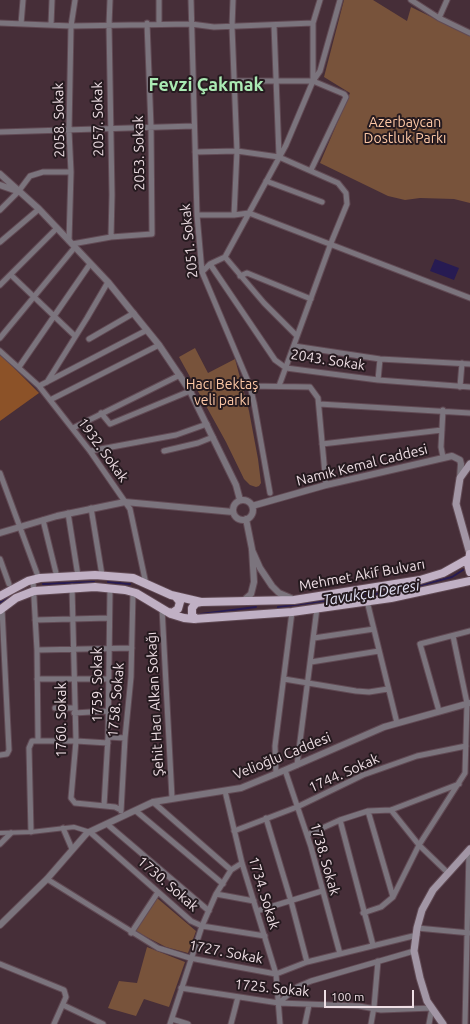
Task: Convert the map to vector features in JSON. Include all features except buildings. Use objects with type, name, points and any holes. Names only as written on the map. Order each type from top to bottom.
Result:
[{"type":"main road","points":[[470,464],[460,478],[456,504],[469,556],[470,572]]},
{"type":"main road","points":[[462,528],[467,536],[470,536]]},
{"type":"main road","name":"Mehmet Akif Bulvarı","points":[[0,596],[18,585],[36,579],[102,575],[133,578],[176,597],[201,602],[294,600],[420,580],[443,573],[469,556]]},
{"type":"main road","name":"Mehmet Akif Bulvarı","points":[[1,610],[16,598],[34,591],[72,588],[110,588],[133,592],[165,610],[184,618],[196,619],[292,612],[367,601],[470,582]]},
{"type":"main road","points":[[165,610],[172,612],[178,609],[180,602],[176,597]]},
{"type":"main road","points":[[196,619],[192,615],[192,608],[196,603],[201,602]]},
{"type":"main road","points":[[443,1024],[427,1001],[414,951],[422,910],[432,890],[447,872],[470,850]]},
{"type":"street","points":[[20,24],[23,0]]},
{"type":"street","points":[[51,25],[52,0]]},
{"type":"street","name":"2058. Sokak","points":[[72,244],[72,172],[69,131],[71,26],[75,0]]},
{"type":"street","name":"2057. Sokak","points":[[110,0],[108,25],[112,195],[110,237]]},
{"type":"street","points":[[159,0],[159,24]]},
{"type":"street","name":"2051. Sokak","points":[[191,0],[197,215],[202,272],[250,386],[270,493]]},
{"type":"street","points":[[233,0],[232,27],[237,151],[234,215]]},
{"type":"street","points":[[313,81],[313,23],[320,0]]},
{"type":"street","points":[[202,272],[210,264],[225,257],[279,157],[313,81],[320,71],[340,0]]},
{"type":"street","points":[[413,0],[439,18],[470,33]]},
{"type":"street","points":[[439,18],[447,0]]},
{"type":"street","points":[[0,23],[71,26],[147,23],[191,24],[214,27],[313,23]]},
{"type":"street","name":"2053. Sokak","points":[[110,237],[152,234],[151,127],[147,23]]},
{"type":"street","points":[[274,25],[279,157]]},
{"type":"street","points":[[234,81],[313,81],[344,94],[346,97],[311,170]]},
{"type":"street","points":[[0,132],[194,126]]},
{"type":"street","points":[[195,152],[237,151],[279,157],[338,183],[346,193],[347,204],[331,243],[279,386]]},
{"type":"street","points":[[0,210],[18,192],[30,176],[43,172],[72,172]]},
{"type":"street","points":[[0,174],[18,192],[39,209],[108,282],[159,345],[180,375],[207,424],[236,485],[240,500]]},
{"type":"street","points":[[266,181],[322,202]]},
{"type":"street","points":[[0,185],[18,192]]},
{"type":"street","points":[[0,242],[39,209]]},
{"type":"street","points":[[197,215],[234,215],[249,213],[331,243],[470,298]]},
{"type":"street","points":[[0,284],[57,228]]},
{"type":"street","points":[[0,338],[34,296],[72,244],[110,237]]},
{"type":"street","points":[[225,257],[240,276],[298,336]]},
{"type":"street","points":[[19,367],[90,264]]},
{"type":"street","name":"2043. Sokak","points":[[210,264],[275,360],[286,368],[378,380],[470,387]]},
{"type":"street","points":[[240,276],[247,273],[310,300]]},
{"type":"street","points":[[10,275],[75,336]]},
{"type":"street","points":[[47,382],[108,282]]},
{"type":"street","points":[[89,339],[134,313]]},
{"type":"street","points":[[39,386],[147,330]]},
{"type":"street","points":[[50,400],[159,345]]},
{"type":"street","points":[[294,346],[380,358],[470,364]]},
{"type":"street","name":"1932. Sokak","points":[[0,351],[39,386],[73,428],[130,508],[146,584]]},
{"type":"street","points":[[378,380],[380,358]]},
{"type":"street","points":[[460,387],[462,363]]},
{"type":"street","points":[[73,428],[180,375]]},
{"type":"street","points":[[250,386],[310,387],[318,398],[319,404],[326,485]]},
{"type":"street","points":[[101,414],[110,424],[190,392]]},
{"type":"street","points":[[319,404],[442,410],[470,413]]},
{"type":"street","points":[[442,410],[441,447],[443,457]]},
{"type":"street","points":[[90,451],[176,435],[207,424]]},
{"type":"street","points":[[322,444],[442,430]]},
{"type":"street","points":[[164,451],[198,443],[213,437]]},
{"type":"street","name":"Namık Kemal Caddesi","points":[[252,506],[326,485],[443,457],[452,456],[460,460],[462,464],[460,478]]},
{"type":"street","points":[[0,473],[21,526],[36,579],[34,591],[37,650],[38,740]]},
{"type":"street","points":[[270,493],[270,500]]},
{"type":"street","points":[[0,533],[68,513],[125,502],[233,512],[238,518],[246,519],[252,515],[252,506],[249,502],[240,500]]},
{"type":"street","points":[[233,512],[235,504],[240,500]]},
{"type":"street","points":[[92,508],[102,575]]},
{"type":"street","points":[[68,513],[78,576]]},
{"type":"street","points":[[242,602],[249,597],[254,582],[252,549],[246,519]]},
{"type":"street","points":[[43,520],[56,577]]},
{"type":"street","points":[[252,549],[260,568],[272,586],[279,593],[294,600]]},
{"type":"street","points":[[0,559],[9,584]]},
{"type":"street","name":"1760. Sokak","points":[[72,588],[73,678],[76,741],[72,801],[79,804],[104,806],[121,810]]},
{"type":"street","name":"1759. Sokak","points":[[104,806],[108,740],[110,588]]},
{"type":"street","name":"1758. Sokak","points":[[121,818],[125,738],[131,677],[133,592]]},
{"type":"street","points":[[367,601],[397,723]]},
{"type":"street","points":[[297,765],[318,608]]},
{"type":"street","points":[[0,755],[5,755],[9,750],[1,610]]},
{"type":"street","name":"Şehit Hacı Alkan Sokağı","points":[[165,610],[172,798]]},
{"type":"street","points":[[276,774],[275,746],[292,612]]},
{"type":"street","points":[[35,620],[109,618]]},
{"type":"street","points":[[314,638],[374,629]]},
{"type":"street","points":[[439,711],[420,644],[470,631]]},
{"type":"street","points":[[363,913],[381,907],[393,897],[420,845],[460,784],[465,773],[469,703],[453,636]]},
{"type":"street","points":[[37,650],[132,648]]},
{"type":"street","points":[[311,662],[379,650]]},
{"type":"street","points":[[37,680],[73,678],[108,679]]},
{"type":"street","points":[[284,679],[356,692],[369,692],[388,689]]},
{"type":"street","name":"Velioğlu Caddesi","points":[[0,925],[90,832],[153,802],[241,788],[397,723],[469,703]]},
{"type":"street","points":[[55,708],[108,711]]},
{"type":"street","points":[[31,832],[29,748],[32,741],[108,740],[125,738]]},
{"type":"street","name":"1744. Sokak","points":[[234,832],[266,818],[297,807],[363,775],[417,756],[466,746]]},
{"type":"street","name":"1738. Sokak","points":[[285,770],[307,835],[340,954]]},
{"type":"street","points":[[307,835],[340,820],[368,811],[391,810],[460,784]]},
{"type":"street","name":"1734. Sokak","points":[[225,791],[242,863],[276,974],[280,1024]]},
{"type":"street","points":[[153,802],[231,870]]},
{"type":"street","points":[[391,810],[420,845],[447,872]]},
{"type":"street","points":[[136,811],[223,884]]},
{"type":"street","points":[[368,811],[393,897]]},
{"type":"street","points":[[266,818],[291,901],[307,962]]},
{"type":"street","points":[[340,820],[363,913],[373,945]]},
{"type":"street","points":[[107,824],[209,911]]},
{"type":"street","points":[[0,833],[31,832],[74,827],[90,832]]},
{"type":"street","points":[[63,828],[72,849]]},
{"type":"street","name":"1730. Sokak","points":[[90,832],[191,921],[202,926],[265,936]]},
{"type":"street","points":[[0,844],[11,833]]},
{"type":"street","points":[[465,1024],[470,850]]},
{"type":"street","points":[[188,1024],[171,1022],[190,958],[216,894],[231,870],[242,863]]},
{"type":"street","name":"1727. Sokak","points":[[46,879],[158,948],[190,958],[276,974],[307,962],[417,932],[468,933]]},
{"type":"street","points":[[257,911],[322,891]]},
{"type":"street","points":[[131,932],[158,892]]},
{"type":"street","points":[[216,894],[254,901]]},
{"type":"street","points":[[279,1003],[297,986],[414,951]]},
{"type":"street","points":[[371,1024],[378,961]]},
{"type":"street","points":[[0,964],[64,990],[66,997],[54,1024]]},
{"type":"street","name":"1725. Sokak","points":[[181,988],[279,1003],[374,1007],[381,1010],[432,1008]]},
{"type":"street","points":[[231,1024],[238,997]]},
{"type":"street","points":[[63,1005],[103,1024]]},
{"type":"street","points":[[305,1024],[309,1005]]},
{"type":"street","points":[[429,1024],[432,1008]]},
{"type":"green space","name":"Azerbaycan Dostluk Parkı","points":[[344,0],[373,0],[407,21],[411,7],[470,36],[470,203],[454,199],[420,198],[405,200],[388,196],[320,163],[350,93],[324,77]]},
{"type":"green space","name":"Hacı Bektaş veli parkı","points":[[195,348],[208,373],[235,359],[249,411],[258,459],[261,483],[259,486],[256,487],[250,485],[244,479],[226,442],[179,357]]},
{"type":"green space","points":[[157,898],[196,931],[188,953],[166,947],[135,931]]},
{"type":"green space","points":[[147,947],[185,962],[169,1007],[144,999],[136,1016],[108,1008],[119,981],[137,983]]},
{"type":"shaded area","points":[[435,259],[459,268],[454,280],[430,271]]},
{"type":"shaded area","points":[[0,354],[39,393],[0,421]]},
{"type":"waterway","name":"Tavukçu Deresi","points":[[278,607],[398,591],[452,577],[463,570]]},
{"type":"waterway","name":"Tavukçu Deresi","points":[[43,584],[94,582]]},
{"type":"waterway","name":"Tavukçu Deresi","points":[[108,582],[130,584]]},
{"type":"waterway","name":"Tavukçu Deresi","points":[[0,603],[23,589]]},
{"type":"waterway","name":"Tavukçu Deresi","points":[[201,614],[256,607]]},
{"type":"district","name":"Fevzi Çakmak","points":[[206,85]]}]
